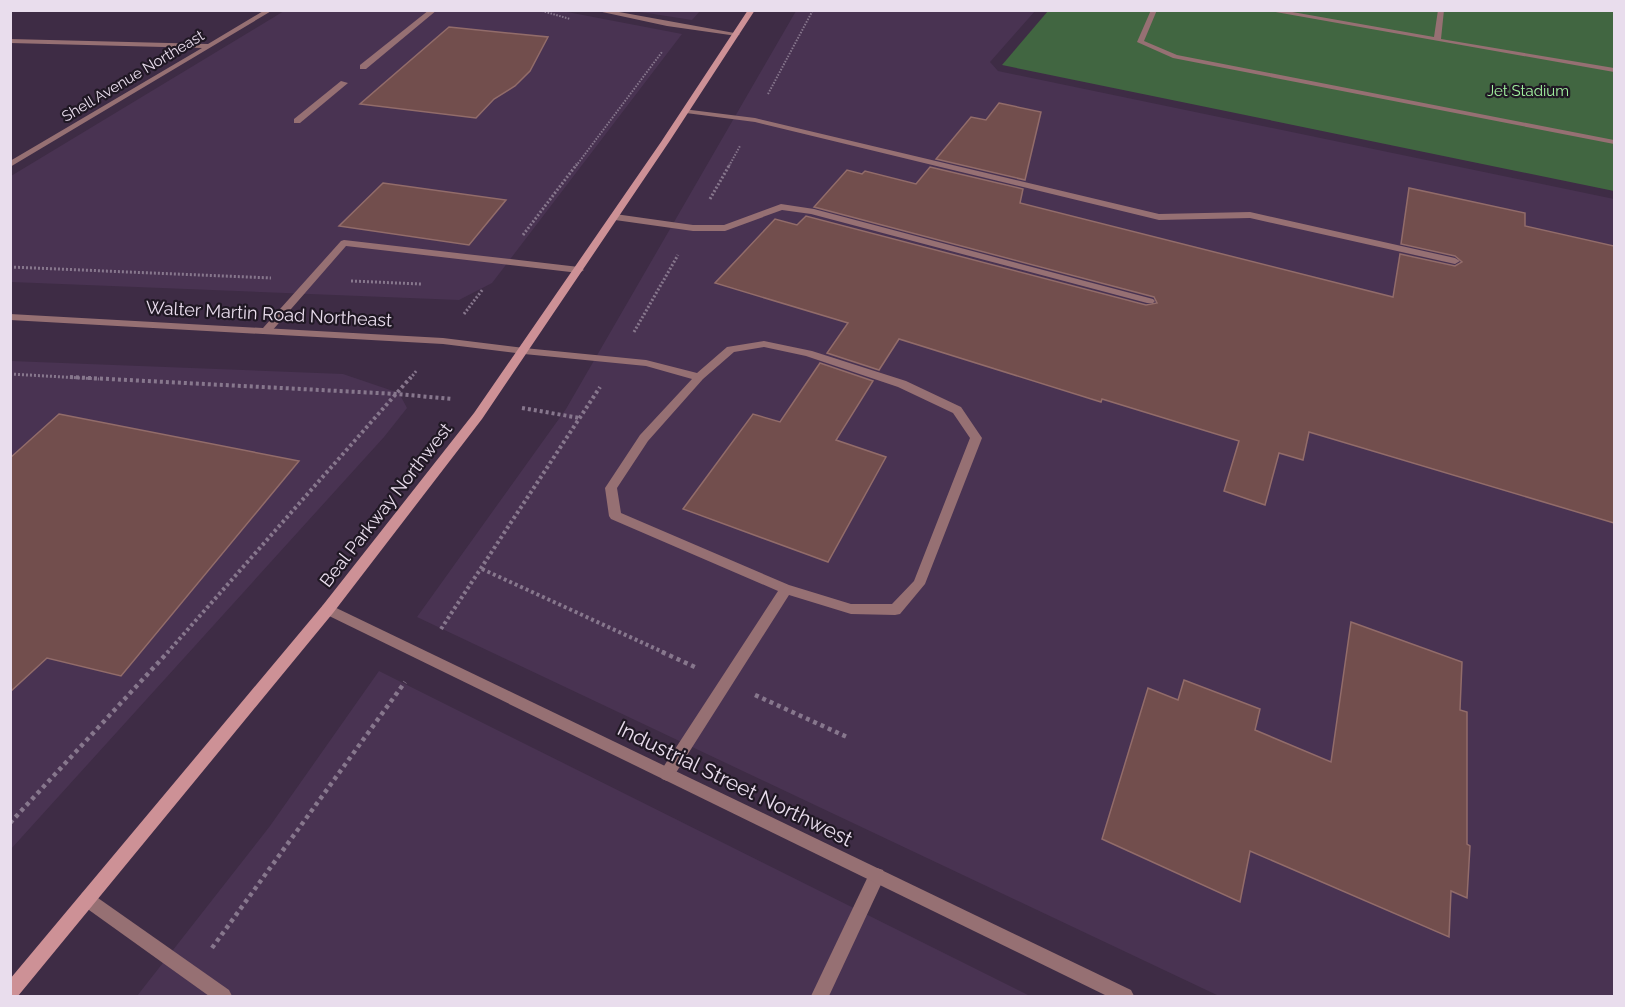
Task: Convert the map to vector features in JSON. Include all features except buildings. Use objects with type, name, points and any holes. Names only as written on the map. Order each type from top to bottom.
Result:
[{"type":"main road","name":"Beal Parkway Northwest","points":[[10,993],[328,609],[488,402],[615,217],[752,10]]},
{"type":"street","name":"Shell Avenue Northeast","points":[[10,165],[270,10]]},
{"type":"street","points":[[363,67],[434,10]]},
{"type":"street","points":[[596,10],[736,34]]},
{"type":"street","points":[[1154,10],[1140,42],[1175,57],[1614,142]]},
{"type":"street","points":[[1267,10],[1614,70]]},
{"type":"street","points":[[1437,40],[1441,10]]},
{"type":"street","points":[[10,41],[210,46]]},
{"type":"street","points":[[297,121],[344,83]]},
{"type":"street","points":[[686,111],[754,120],[1159,217],[1250,215],[1455,261]]},
{"type":"street","points":[[615,217],[693,228],[725,228],[781,207],[811,211],[1150,302]]},
{"type":"street","points":[[267,330],[344,243],[579,270]]},
{"type":"street","name":"Walter Martin Road Northeast","points":[[10,317],[442,341],[646,363],[699,377]]},
{"type":"street","points":[[764,344],[808,353],[902,384],[957,410],[976,438],[919,584],[895,610],[851,609],[786,589],[615,516],[611,488],[644,438],[699,377],[731,349],[764,344]]},
{"type":"street","points":[[667,774],[786,589]]},
{"type":"street","name":"Industrial Street Northwest","points":[[328,609],[1125,996]]},
{"type":"street","points":[[820,996],[877,876]]},
{"type":"street","points":[[88,899],[222,996]]},
{"type":"path","points":[[193,975],[424,655],[618,360],[754,120],[813,10]]},
{"type":"path","points":[[505,262],[530,225],[682,26]]},
{"type":"path","points":[[10,267],[427,285]]},
{"type":"path","points":[[10,823],[241,571],[397,394],[485,287],[473,287]]},
{"type":"path","points":[[10,374],[397,394],[488,402],[580,418]]},
{"type":"path","points":[[482,569],[847,738]]},
{"type":"shaded area","points":[[700,10],[692,20],[634,11]]},
{"type":"shaded area","points":[[284,11],[562,11],[682,34],[492,283],[459,300],[11,282],[11,176]]},
{"type":"shaded area","points":[[796,11],[1035,11],[990,62],[998,71],[1614,199],[1614,996],[1219,996],[417,617],[566,409]]},
{"type":"shaded area","points":[[11,361],[343,374],[399,393],[407,408],[384,437],[11,849]]},
{"type":"shaded area","points":[[379,671],[1030,996],[137,996],[270,826]]},
{"type":"green space","name":"Jet Stadium","points":[[1048,11],[1614,11],[1614,191],[1002,65]]}]
